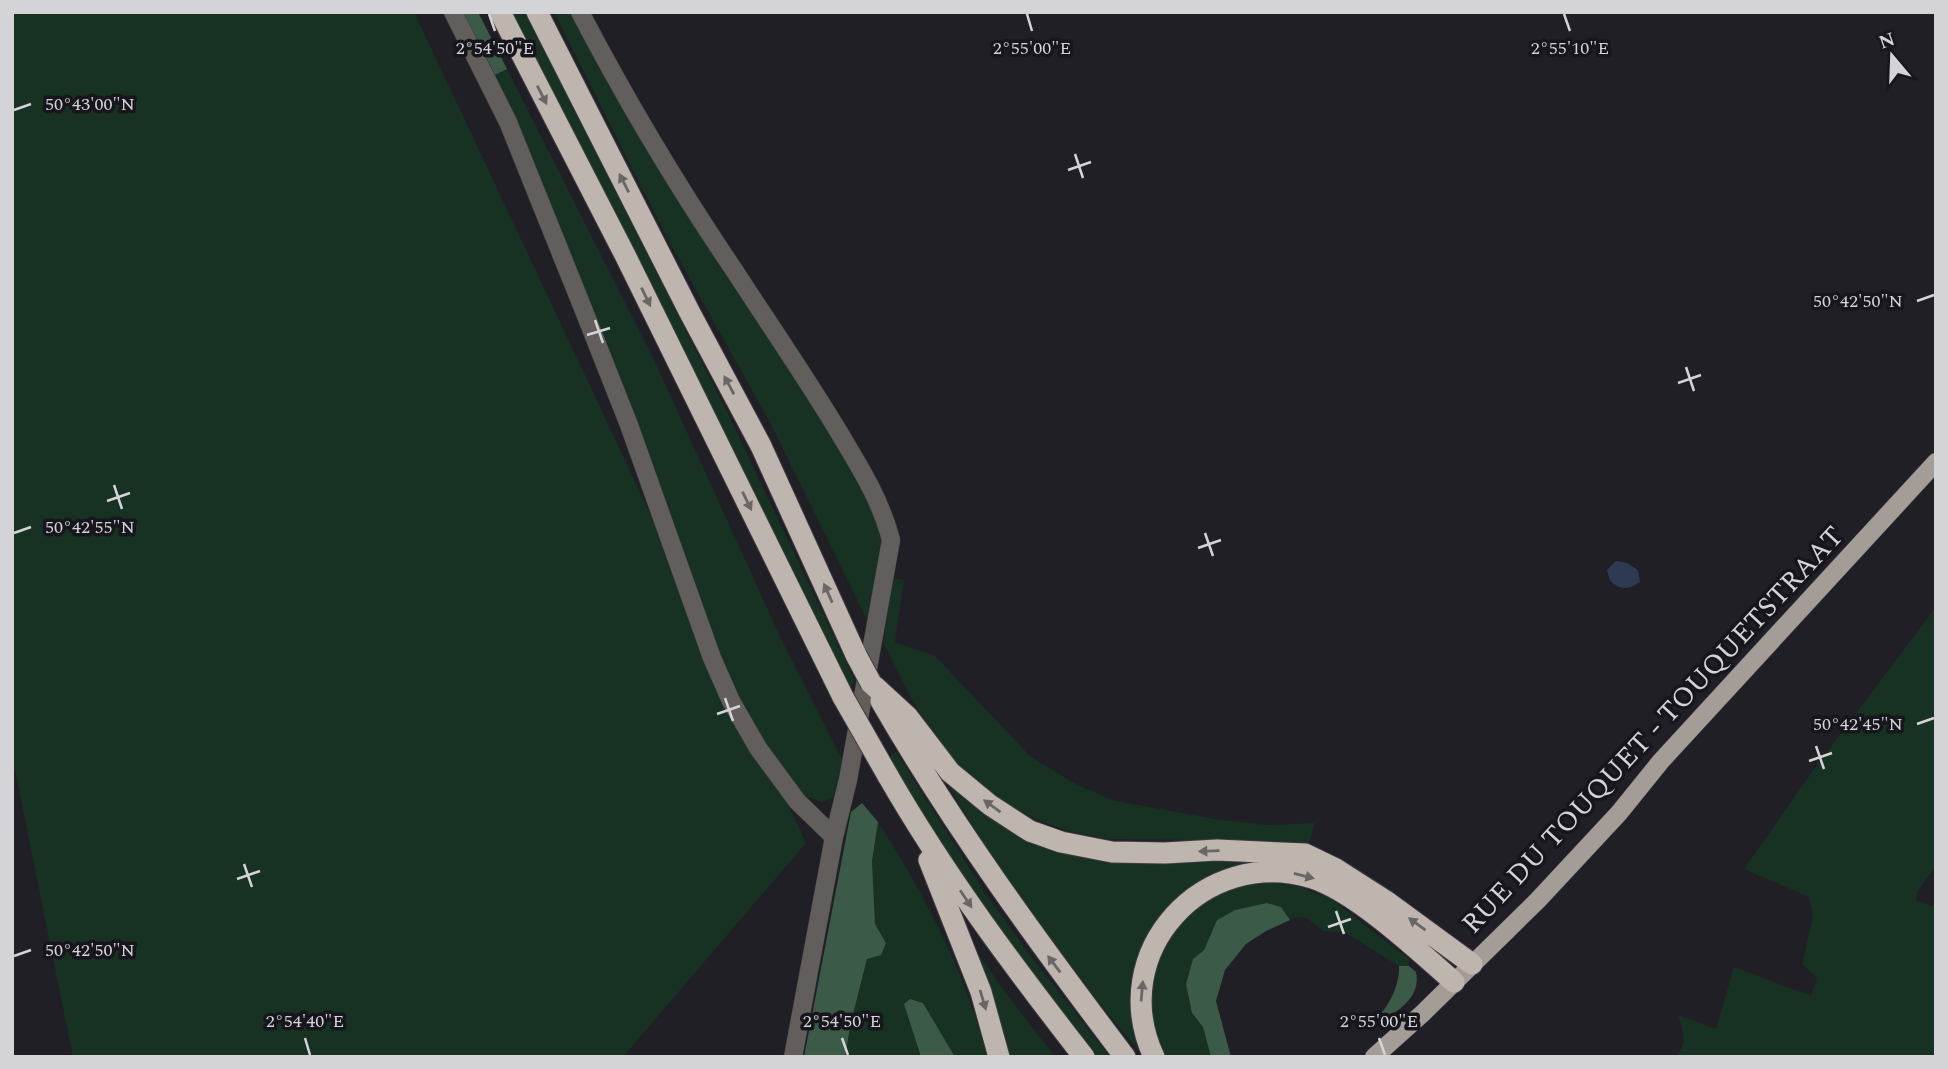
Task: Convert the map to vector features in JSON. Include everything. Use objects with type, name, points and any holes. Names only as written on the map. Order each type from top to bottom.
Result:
[{"type":"highway","points":[[500,12],[625,255],[844,697],[888,776],[984,927],[1084,1057]]},
{"type":"highway","points":[[537,12],[761,446],[871,683],[905,741],[1039,944],[1125,1057]]},
{"type":"highway","points":[[871,683],[908,717],[950,772],[990,805],[1030,831],[1061,842],[1112,852],[1217,850],[1305,854],[1336,869],[1386,901],[1472,964]]},
{"type":"highway","points":[[915,822],[981,992],[999,1057]]},
{"type":"highway","points":[[1154,1057],[1140,1012],[1143,972],[1156,939],[1176,911],[1204,890],[1230,878],[1258,871],[1284,872],[1314,878],[1365,908],[1413,945],[1454,982]]},
{"type":"main road","name":"RUE DU TOUQUET - TOUQUETSTRAAT","points":[[1374,1057],[1547,891],[1619,813],[1655,767],[1936,462]]},
{"type":"street","points":[[453,12],[508,122],[629,425],[712,658],[731,701],[758,748],[797,801],[834,837]]},
{"type":"street","points":[[580,12],[646,133],[733,270],[810,384],[868,481],[885,515],[891,540],[793,1057]]},
{"type":"green space","points":[[12,12],[414,12],[714,649],[557,225],[495,75],[507,69],[655,362],[783,643],[845,765],[835,797],[822,802],[805,796],[787,777],[748,719],[806,843],[623,1057],[73,1057],[12,755]]},
{"type":"green space","points":[[462,12],[478,12],[507,69],[495,75]]},
{"type":"green space","points":[[509,12],[524,12],[728,414],[855,681],[848,692]]},
{"type":"green space","points":[[554,12],[572,12],[845,453],[882,530],[879,579],[868,622],[772,426],[666,236]]},
{"type":"green space","points":[[893,578],[904,580],[895,642],[935,656],[1030,756],[1074,783],[1112,800],[1214,819],[1267,825],[1315,823],[1308,846],[1278,841],[1107,839],[1069,831],[1038,820],[1003,802],[968,778],[944,752],[910,696],[883,643]]},
{"type":"green space","points":[[1936,607],[1936,866],[1917,892],[1916,901],[1936,907],[1936,1057],[1674,1057],[1683,1043],[1678,1015],[1716,1029],[1734,967],[1811,996],[1817,978],[1802,964],[1813,916],[1809,897],[1744,869],[1810,775]]},
{"type":"green space","points":[[896,752],[984,891],[1026,950],[1110,1057],[1095,1057],[1045,995],[972,895],[887,758]]},
{"type":"green space","points":[[943,776],[978,810],[1030,840],[1303,863],[1353,893],[1267,866],[1170,910],[1134,1019],[1141,1053],[1035,919],[987,849]]},
{"type":"green space","points":[[862,803],[878,822],[872,861],[875,924],[886,943],[881,955],[867,959],[845,1057],[804,1057],[851,812]]},
{"type":"green space","points":[[878,822],[928,906],[956,965],[987,1057],[955,1057],[923,1004],[917,1049],[921,1057],[845,1057],[867,959],[886,943],[875,925],[872,861]]},
{"type":"green space","points":[[1269,882],[1300,887],[1331,899],[1409,959],[1409,966],[1399,966],[1344,932],[1323,931],[1307,918],[1290,920],[1281,907],[1267,903],[1217,920],[1204,950],[1193,959],[1192,1013],[1203,1026],[1211,1057],[1162,1057],[1152,1030],[1149,1004],[1151,982],[1168,941],[1182,923],[1217,895],[1241,886]]},
{"type":"green space","points":[[1267,903],[1281,907],[1290,920],[1246,944],[1225,970],[1216,1001],[1231,1057],[1211,1057],[1203,1027],[1192,1013],[1186,984],[1193,959],[1204,950],[1217,920],[1235,910]]},
{"type":"green space","points":[[958,925],[1003,989],[1055,1057],[1005,1057]]},
{"type":"green space","points":[[1399,966],[1409,966],[1416,972],[1416,988],[1404,1006],[1385,1020],[1376,1018],[1393,994]]},
{"type":"green space","points":[[910,999],[923,1003],[955,1057],[921,1057],[904,1004]]},
{"type":"water","points":[[1616,561],[1627,563],[1638,570],[1640,582],[1625,588],[1610,581],[1607,570]]}]
